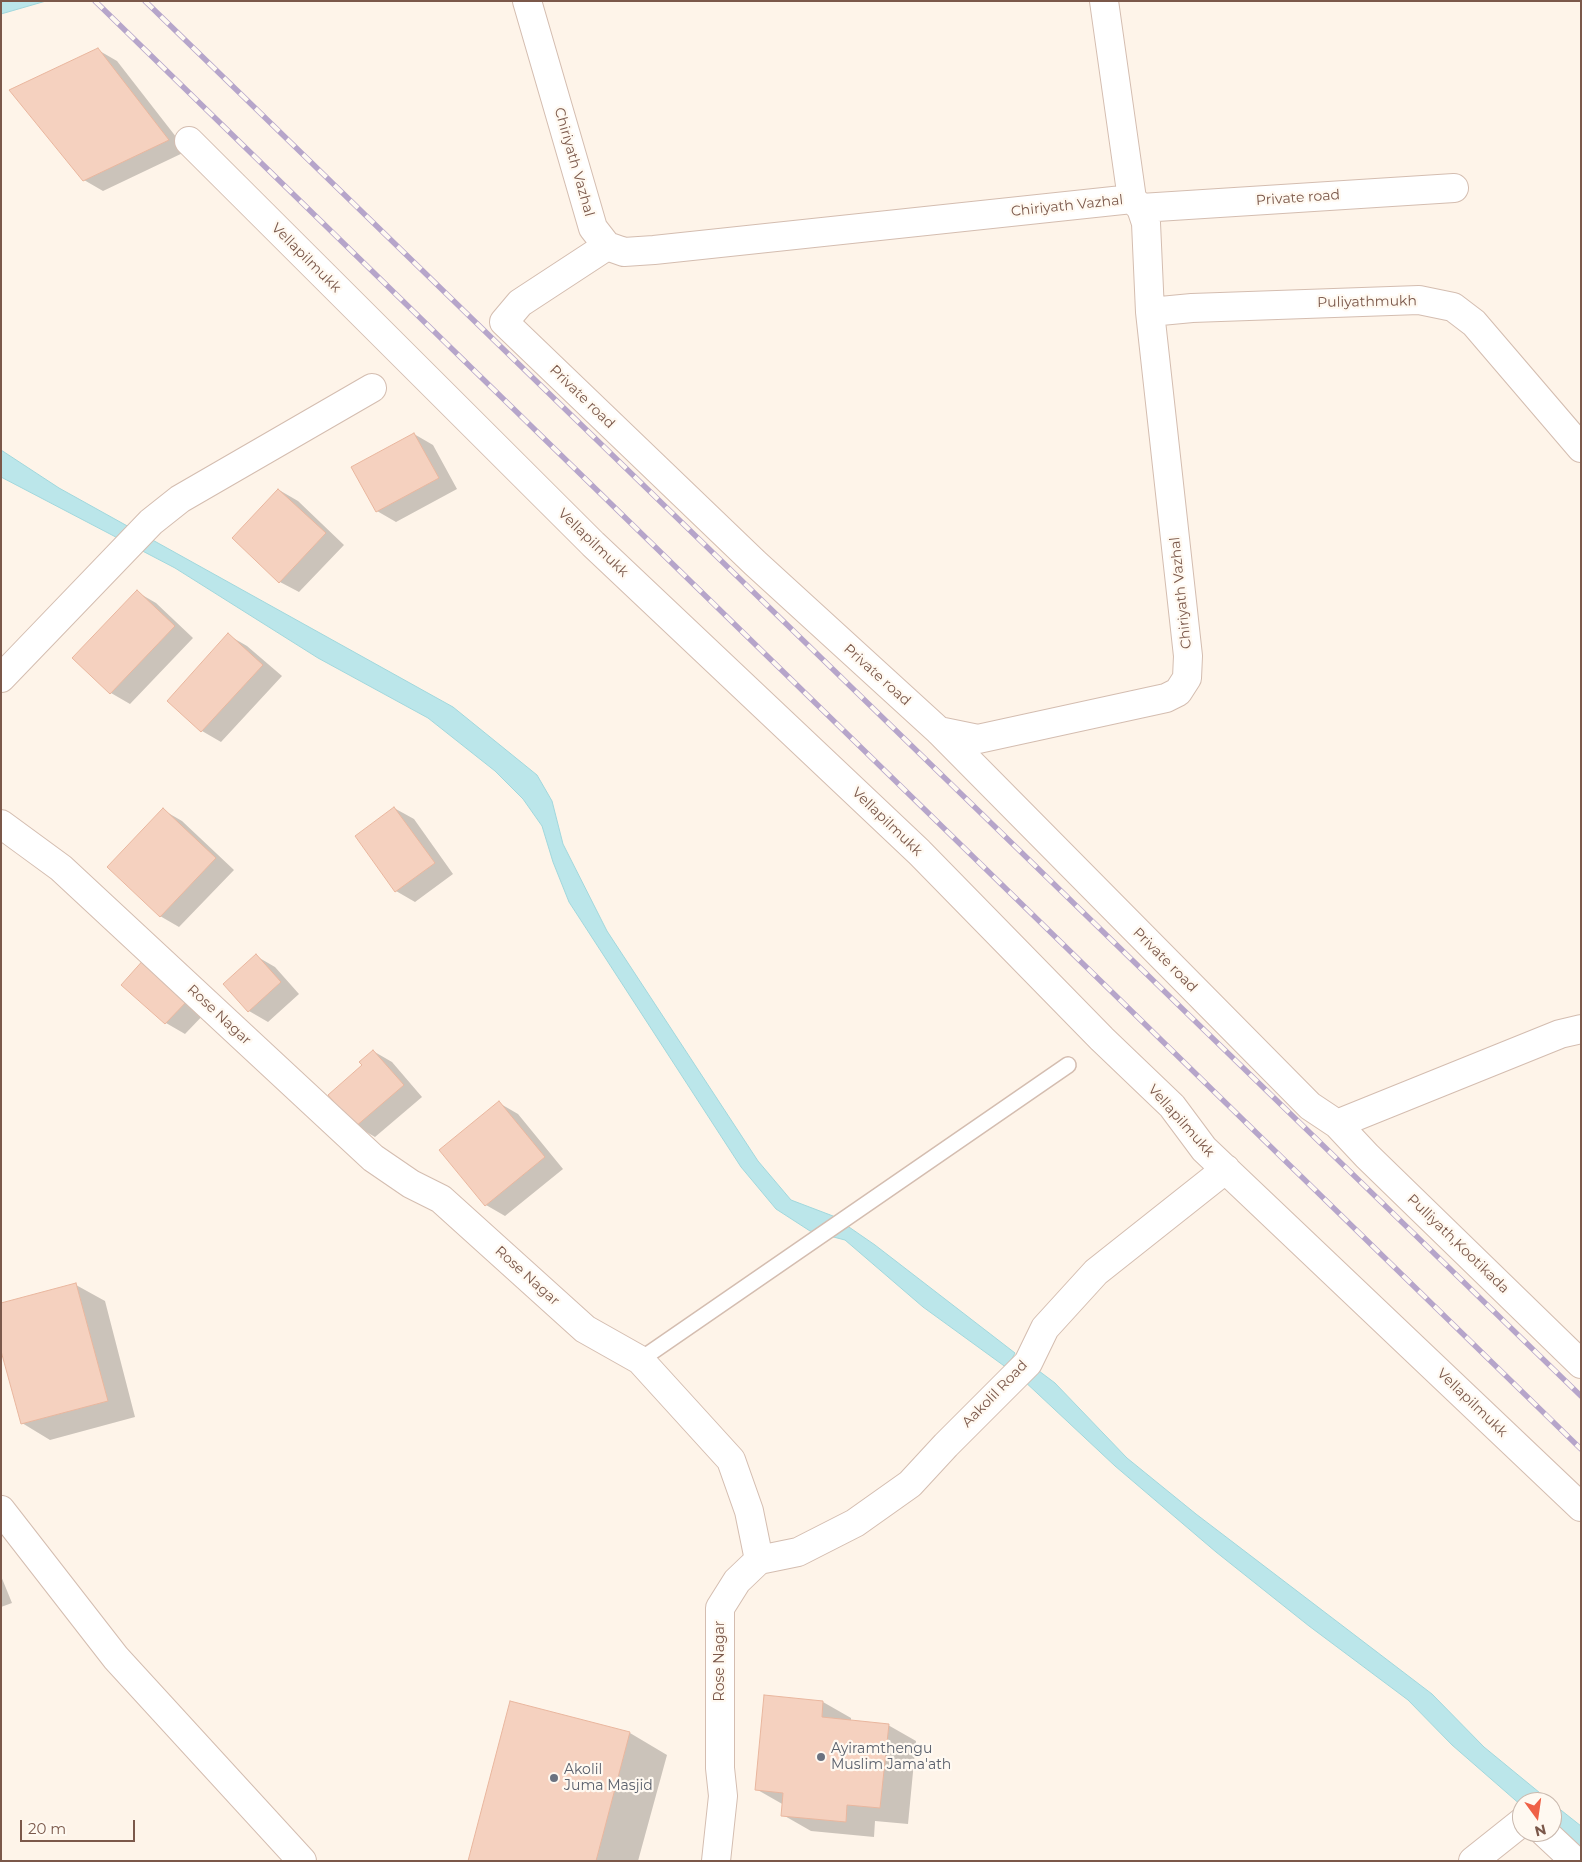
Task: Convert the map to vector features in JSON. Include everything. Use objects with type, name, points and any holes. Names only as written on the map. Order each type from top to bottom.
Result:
[{"type":"street","name":"Chiriyath Vazhal","points":[[527,1],[593,228],[607,246],[624,252],[1137,204],[1146,223],[1150,312],[1188,656],[1187,678],[1178,692],[1166,698],[1062,721],[978,739],[939,732]]},
{"type":"street","points":[[1104,1],[1137,204]]},
{"type":"street","name":"Vellapilmukk","points":[[189,141],[593,544],[919,852],[1102,1039],[1172,1106],[1204,1149],[1581,1507]]},
{"type":"street","name":"Private road","points":[[1137,204],[1454,188]]},
{"type":"street","name":"Private road","points":[[607,246],[520,303],[504,322],[755,563],[939,732],[1310,1106],[1336,1124]]},
{"type":"street","name":"Puliyathmukh","points":[[1150,312],[1192,308],[1419,300],[1453,307],[1474,323],[1581,448]]},
{"type":"street","points":[[1,678],[151,522],[180,499],[372,388]]},
{"type":"street","name":"Rose Nagar","points":[[1,824],[61,868],[373,1158],[411,1184],[441,1199],[585,1329],[640,1360],[731,1460],[749,1511],[759,1560],[737,1581],[720,1608],[720,1768],[723,1796],[716,1861]]},
{"type":"street","points":[[1336,1124],[1560,1034],[1581,1029]]},
{"type":"street","name":"Pulliyath,Kootikada","points":[[1336,1124],[1581,1364]]},
{"type":"street","name":"Aakolil Road","points":[[759,1560],[798,1552],[855,1523],[910,1484],[946,1444],[1028,1363],[1045,1328],[1096,1272],[1226,1169]]},
{"type":"street","points":[[1,1510],[116,1658],[302,1861]]},
{"type":"street","points":[[1473,1861],[1512,1830]]},
{"type":"street","points":[[1555,1842],[1575,1861]]},
{"type":"lane","points":[[640,1360],[1068,1065]]},
{"type":"water","points":[[1,1],[46,1],[1,14]]},
{"type":"water","points":[[1,450],[59,488],[453,707],[537,775],[552,801],[563,844],[607,931],[758,1161],[791,1200],[833,1216],[875,1245],[1015,1353],[1007,1368],[923,1307],[845,1240],[810,1231],[776,1209],[741,1167],[569,902],[553,862],[542,826],[523,799],[495,771],[428,718],[318,658],[175,568],[1,477]]},
{"type":"water","points":[[1031,1365],[1055,1383],[1127,1458],[1196,1514],[1432,1694],[1484,1747],[1539,1792],[1512,1792],[1512,1797],[1452,1745],[1408,1700],[1309,1626],[1216,1552],[1115,1466],[1022,1379]]},
{"type":"water","points":[[1562,1811],[1581,1826],[1581,1856],[1562,1840]]},
{"type":"building","points":[[98,48],[169,140],[83,181],[9,90]]},
{"type":"building","points":[[414,433],[439,478],[376,512],[351,467]]},
{"type":"building","points":[[278,489],[326,533],[279,583],[232,538]]},
{"type":"building","points":[[137,590],[175,626],[110,694],[72,658]]},
{"type":"building","points":[[228,633],[263,665],[201,732],[167,701]]},
{"type":"building","points":[[394,807],[435,863],[395,892],[355,836]]},
{"type":"building","points":[[163,808],[216,858],[160,917],[107,867]]},
{"type":"building","points":[[256,954],[281,982],[248,1012],[223,984]]},
{"type":"building","points":[[146,957],[191,997],[165,1024],[121,985]]},
{"type":"building","points":[[373,1050],[404,1085],[355,1127],[328,1095],[362,1065],[359,1062]]},
{"type":"building","points":[[499,1101],[545,1157],[485,1206],[439,1150]]},
{"type":"building","points":[[76,1283],[108,1401],[21,1424],[1,1351],[1,1303]]},
{"type":"building","name":"Ayiramthengu Muslim Jama'ath","points":[[764,1695],[823,1701],[822,1717],[889,1724],[880,1808],[847,1805],[846,1822],[781,1816],[783,1793],[755,1790]]},
{"type":"building","name":"Akolil Juma Masjid","points":[[510,1701],[630,1732],[596,1861],[468,1861]]},
{"type":"railway","points":[[95,1],[1581,1449]]},
{"type":"railway","points":[[145,1],[1581,1396]]},
{"type":"place","name":"Ayiramthengu Muslim Jama'ath","points":[[821,1757]]},
{"type":"place","name":"Akolil Juma Masjid","points":[[554,1778]]}]
